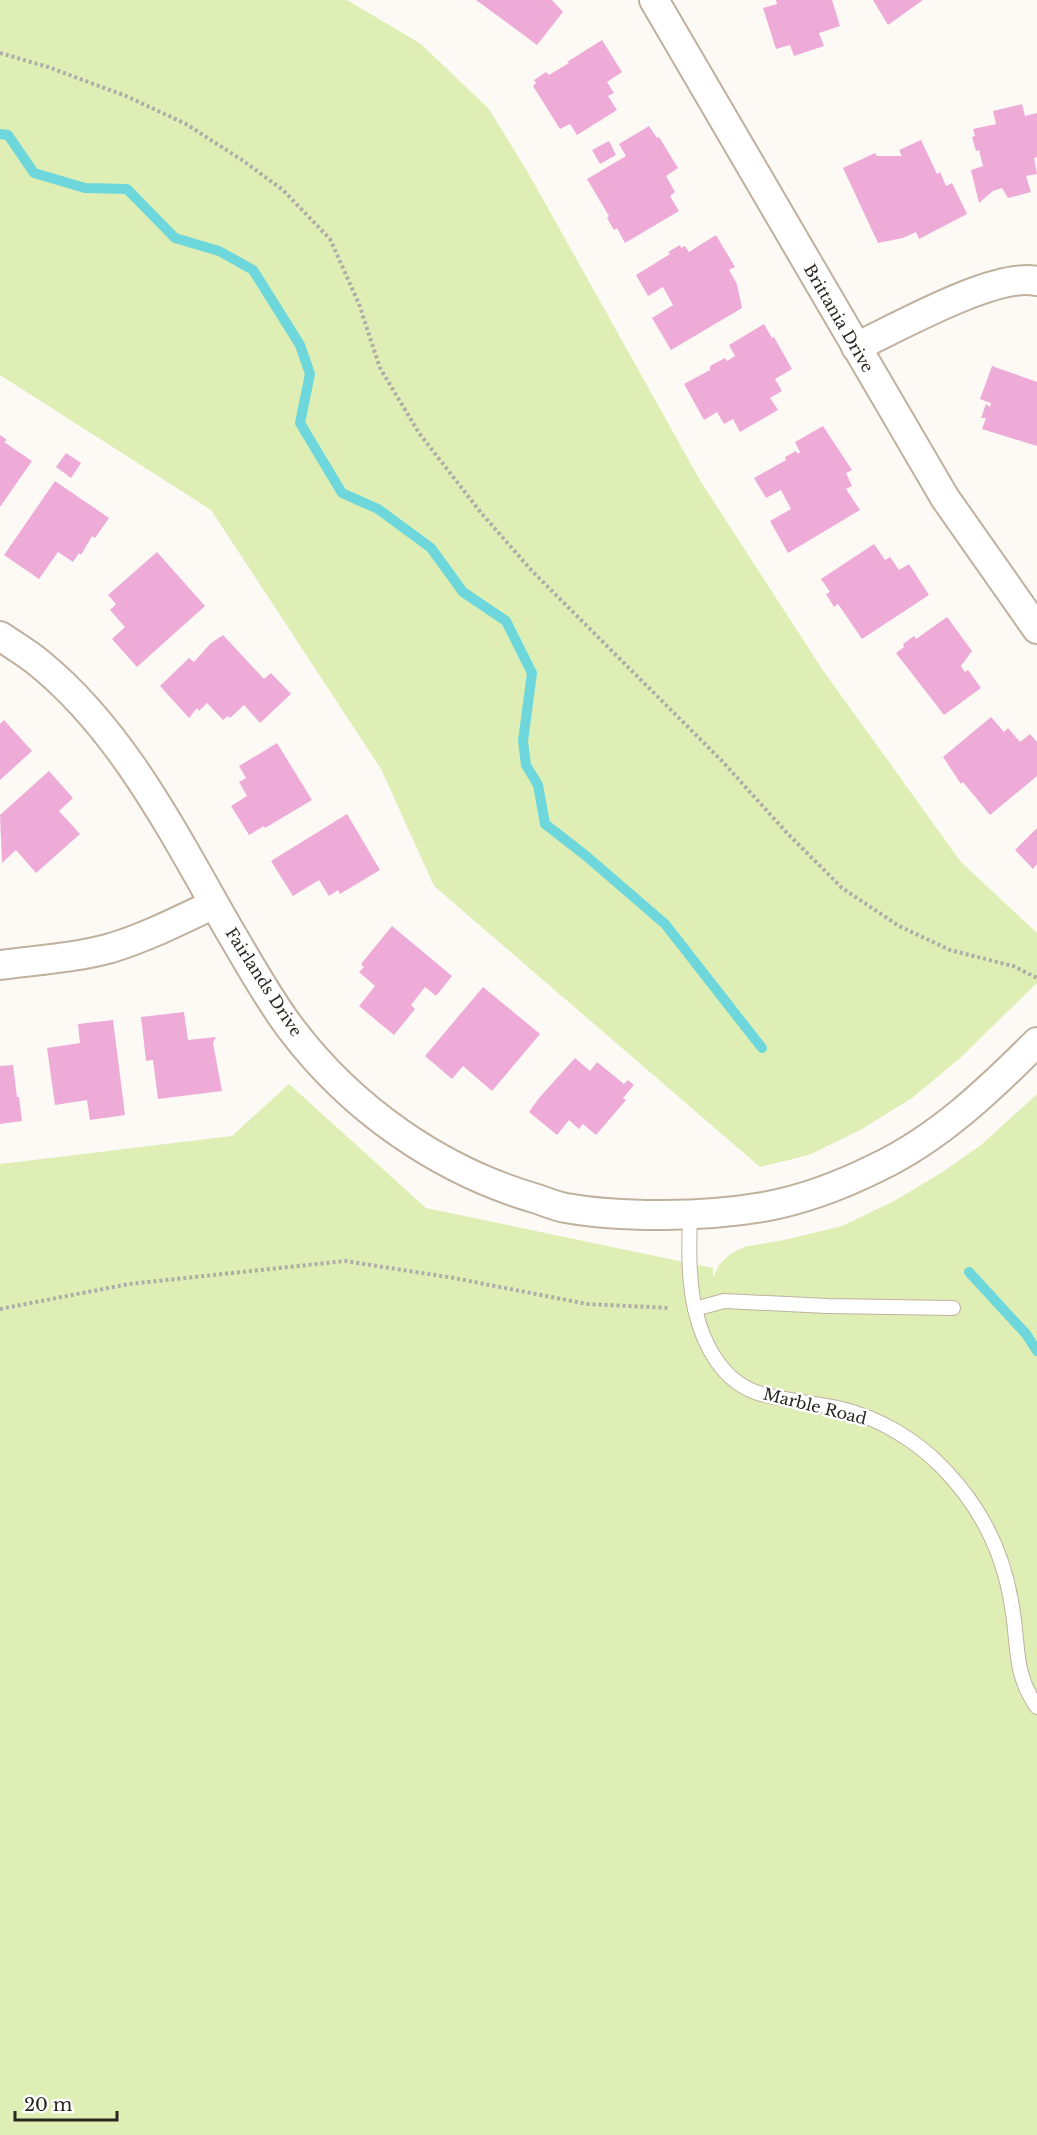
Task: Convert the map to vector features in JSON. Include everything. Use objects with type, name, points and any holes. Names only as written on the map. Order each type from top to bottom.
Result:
[{"type":"street","name":"Brittania Drive","points":[[654,0],[945,498],[1037,629]]},
{"type":"street","points":[[856,347],[982,288],[1028,279],[1037,281]]},
{"type":"street","name":"Fairlands Drive","points":[[0,636],[47,670],[76,698],[119,749],[153,797],[253,970],[292,1030],[334,1078],[392,1128],[440,1158],[504,1189],[565,1208],[624,1214],[690,1214],[763,1207],[823,1191],[881,1166],[936,1132],[994,1085],[1037,1042]]},
{"type":"street","points":[[0,964],[64,957],[108,948],[141,938],[214,904]]},
{"type":"lane","name":"Marble Road","points":[[690,1214],[689,1268],[694,1309],[704,1339],[716,1363],[736,1380],[758,1393],[843,1409],[883,1424],[911,1441],[942,1466],[969,1497],[989,1530],[1005,1569],[1013,1609],[1020,1674],[1037,1707]]},
{"type":"lane","points":[[694,1309],[724,1301],[827,1306],[953,1308]]},
{"type":"path","points":[[0,53],[48,67],[126,96],[186,124],[283,190],[330,239],[359,304],[380,368],[419,433],[482,514],[533,572],[722,761],[787,833],[842,888],[899,926],[950,950],[1013,966],[1037,978]]},
{"type":"path","points":[[0,1309],[129,1284],[345,1261],[454,1278],[587,1304],[694,1309]]},
{"type":"green space","points":[[0,0],[347,0],[421,44],[489,109],[530,176],[701,482],[822,669],[961,862],[1037,933],[1037,983],[959,1059],[912,1098],[862,1129],[809,1155],[760,1167],[434,886],[381,769],[211,510],[0,375]]},
{"type":"green space","points":[[289,1084],[426,1208],[713,1268],[713,1278],[719,1265],[730,1254],[744,1247],[842,1226],[894,1201],[941,1173],[981,1145],[1037,1094],[1037,2135],[0,2135],[0,1164],[232,1136]]},
{"type":"building","points":[[476,0],[552,0],[563,12],[537,45]]},
{"type":"building","points":[[776,0],[832,0],[840,26],[819,33],[824,46],[794,56],[790,45],[776,49],[763,8],[777,4]]},
{"type":"building","points":[[873,0],[923,0],[888,25]]},
{"type":"building","points":[[602,40],[622,72],[607,82],[614,93],[608,96],[617,110],[577,135],[570,124],[560,129],[533,86],[536,83],[534,80],[546,72],[549,75]]},
{"type":"building","points":[[1022,104],[1025,116],[1037,113],[1037,157],[1034,158],[1037,174],[1026,176],[1031,192],[1008,198],[1002,188],[993,191],[979,203],[971,170],[983,166],[979,150],[976,151],[972,137],[975,136],[973,129],[996,124],[993,111]]},
{"type":"building","points":[[649,126],[657,138],[659,137],[678,168],[666,176],[675,192],[670,196],[679,211],[625,243],[617,228],[614,230],[607,218],[609,216],[587,179],[626,156],[619,144]]},
{"type":"building","points":[[921,140],[937,174],[940,172],[946,186],[952,183],[967,214],[919,239],[916,232],[903,238],[878,243],[843,168],[875,153],[877,156],[902,156],[899,150]]},
{"type":"building","points":[[609,141],[616,155],[600,164],[592,150]]},
{"type":"building","points":[[716,235],[735,267],[729,270],[737,284],[742,308],[671,350],[652,318],[673,305],[663,287],[648,296],[636,275],[670,254],[668,252],[680,245],[681,248],[685,246],[689,252]]},
{"type":"building","points":[[764,324],[792,369],[775,379],[782,391],[770,398],[778,410],[740,432],[733,419],[724,424],[717,412],[704,420],[684,384],[710,370],[710,366],[725,358],[727,361],[735,356],[729,345]]},
{"type":"building","points":[[992,366],[1037,382],[1037,446],[982,429],[986,418],[981,418],[986,404],[990,407],[991,403],[980,399]]},
{"type":"building","points":[[823,426],[852,470],[846,473],[852,486],[846,489],[860,510],[788,553],[770,521],[791,509],[781,490],[766,498],[754,478],[786,460],[785,457],[796,451],[798,454],[800,452],[795,442]]},
{"type":"building","points":[[0,435],[7,440],[4,442],[32,461],[0,507]]},
{"type":"building","points":[[66,453],[81,463],[71,478],[56,467]]},
{"type":"building","points":[[55,481],[109,518],[95,538],[92,536],[81,555],[79,553],[73,562],[58,552],[39,579],[4,555]]},
{"type":"building","points":[[874,544],[885,560],[890,557],[899,570],[909,564],[929,595],[862,639],[838,604],[834,607],[826,594],[830,592],[821,579]]},
{"type":"building","points":[[157,552],[205,606],[137,667],[112,639],[125,627],[110,610],[116,604],[108,595]]},
{"type":"building","points":[[947,617],[972,651],[961,666],[965,672],[968,670],[981,688],[944,715],[896,653],[914,636],[916,639]]},
{"type":"building","points":[[223,635],[264,679],[271,673],[291,694],[260,723],[244,705],[230,718],[228,716],[223,720],[207,703],[199,711],[197,708],[189,718],[160,686],[189,658],[194,662],[210,644]]},
{"type":"building","points":[[991,717],[1004,732],[1008,728],[1020,742],[1030,734],[1037,742],[1037,776],[990,815],[963,782],[961,784],[943,757]]},
{"type":"building","points":[[4,720],[32,751],[0,780],[0,724]]},
{"type":"building","points":[[277,743],[312,800],[249,835],[231,806],[247,796],[239,782],[246,778],[239,766]]},
{"type":"building","points":[[49,771],[73,798],[59,811],[80,834],[36,873],[16,850],[2,863],[0,815]]},
{"type":"building","points":[[347,814],[380,870],[340,894],[338,890],[329,896],[319,880],[293,896],[271,861]]},
{"type":"building","points":[[1037,828],[1037,864],[1033,869],[1015,850]]},
{"type":"building","points":[[392,926],[452,976],[436,996],[425,987],[411,1005],[415,1009],[394,1035],[359,1006],[375,986],[359,972],[364,967],[361,964]]},
{"type":"building","points":[[483,987],[540,1034],[492,1091],[463,1066],[452,1079],[425,1056]]},
{"type":"building","points":[[184,1012],[188,1040],[216,1037],[213,1043],[222,1091],[158,1099],[153,1060],[146,1061],[141,1017]]},
{"type":"building","points":[[113,1020],[125,1115],[90,1120],[87,1100],[55,1105],[47,1048],[80,1043],[78,1024]]},
{"type":"building","points":[[575,1058],[590,1071],[597,1062],[624,1084],[628,1080],[634,1085],[623,1098],[626,1100],[596,1135],[583,1124],[579,1129],[569,1120],[557,1135],[529,1112]]},
{"type":"building","points":[[13,1065],[22,1121],[0,1124],[0,1066]]},
{"type":"waterway","points":[[0,134],[8,135],[34,173],[85,188],[127,189],[175,238],[219,251],[253,270],[300,345],[310,374],[300,423],[342,493],[378,509],[431,548],[463,592],[506,621],[532,673],[523,741],[526,765],[538,785],[545,824],[665,924],[762,1048]]},
{"type":"waterway","points":[[969,1272],[1026,1334],[1037,1351]]}]
